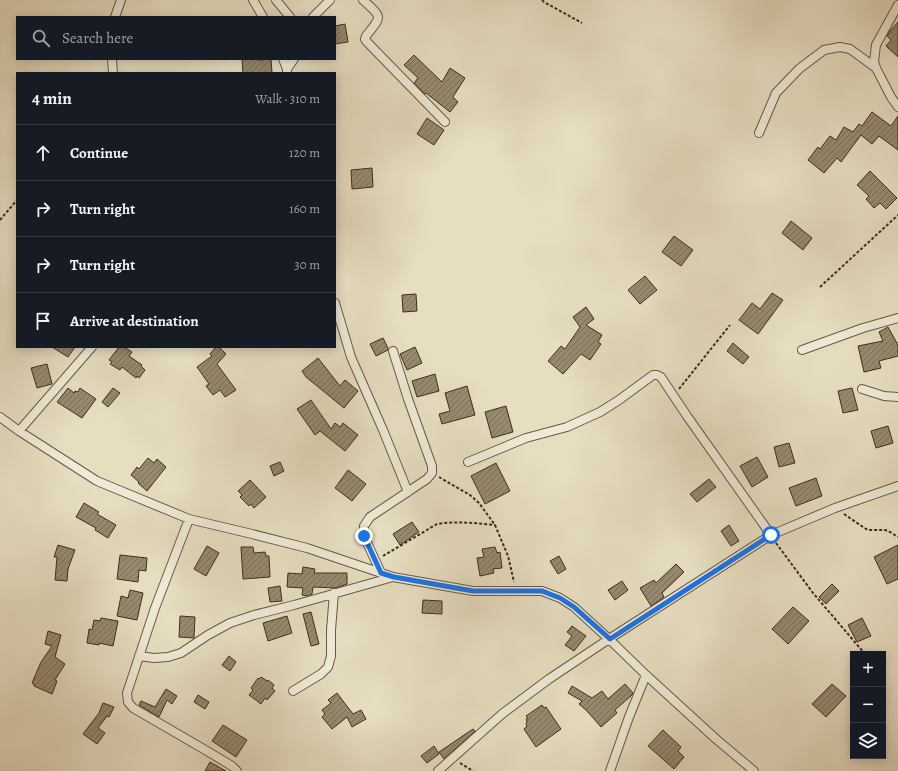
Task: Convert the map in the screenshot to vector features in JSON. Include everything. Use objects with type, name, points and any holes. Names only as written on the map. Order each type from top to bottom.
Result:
[{"type":"street","points":[[115,16],[121,0]]},
{"type":"street","points":[[253,0],[262,16]]},
{"type":"street","points":[[276,0],[289,16]]},
{"type":"street","points":[[314,16],[330,0]]},
{"type":"street","points":[[363,0],[377,12],[379,17],[378,21],[366,36],[365,39],[367,42],[445,122]]},
{"type":"street","points":[[898,5],[876,45],[874,61],[890,97],[898,107]]},
{"type":"street","points":[[759,133],[776,93],[800,69],[824,50],[840,47],[850,49],[876,68]]},
{"type":"street","points":[[112,60],[113,72]]},
{"type":"street","points":[[283,60],[287,71]]},
{"type":"street","points":[[287,71],[293,60]]},
{"type":"street","points":[[336,307],[351,357],[408,492]]},
{"type":"street","points":[[802,350],[863,328],[898,318]]},
{"type":"street","points":[[19,432],[91,348]]},
{"type":"street","points":[[381,573],[364,536],[364,526],[370,517],[428,479],[432,473],[432,466],[408,399],[394,351]]},
{"type":"street","points":[[468,462],[526,438],[567,427],[600,412],[653,375],[657,375],[661,377],[771,535]]},
{"type":"street","points":[[862,389],[884,396],[898,397]]},
{"type":"street","points":[[0,417],[19,432],[97,482],[189,519],[307,548],[394,577],[473,591],[542,591],[560,598],[574,607],[610,639],[646,675],[716,739],[754,771]]},
{"type":"street","points":[[438,771],[502,714],[543,683],[771,535],[835,508],[898,486]]},
{"type":"street","points":[[189,519],[155,608],[127,693],[128,702],[133,708],[213,754],[237,771]]},
{"type":"street","points":[[139,656],[154,658],[181,653],[208,634],[230,623],[254,615],[394,577]]},
{"type":"street","points":[[293,691],[321,674],[328,667],[331,656],[331,630],[334,593]]},
{"type":"street","points":[[610,771],[646,675]]},
{"type":"path","points":[[542,0],[582,23]]},
{"type":"path","points":[[0,220],[16,201]]},
{"type":"path","points":[[820,287],[898,216]]},
{"type":"path","points":[[674,396],[730,325]]},
{"type":"path","points":[[432,473],[470,495],[495,525],[508,556],[516,591]]},
{"type":"path","points":[[835,508],[868,530],[885,530],[898,537]]},
{"type":"path","points":[[375,560],[437,524],[460,522],[495,525]]},
{"type":"path","points":[[771,535],[813,592],[862,651]]},
{"type":"path","points":[[453,758],[473,771]]},
{"type":"building","points":[[898,22],[898,57],[886,46],[891,40],[887,36]]},
{"type":"building","points":[[345,24],[348,42],[336,44],[336,26]]},
{"type":"building","points":[[414,55],[442,82],[450,68],[465,78],[453,97],[458,102],[450,112],[426,93],[425,94],[414,83],[418,78],[404,65]]},
{"type":"building","points":[[242,60],[271,60],[272,72],[243,72]]},
{"type":"building","points":[[872,112],[891,126],[898,116],[898,150],[879,136],[872,144],[861,135],[841,162],[837,158],[824,173],[808,160],[818,147],[820,149],[830,136],[836,140],[844,127],[853,132],[859,124],[862,126]]},
{"type":"building","points":[[427,118],[444,130],[434,145],[417,134]]},
{"type":"building","points":[[372,168],[373,187],[352,189],[351,170]]},
{"type":"building","points":[[870,171],[897,198],[886,209],[880,203],[874,208],[866,199],[869,196],[857,185]]},
{"type":"building","points":[[791,221],[812,238],[803,250],[782,233]]},
{"type":"building","points":[[674,236],[693,250],[681,266],[662,252]]},
{"type":"building","points":[[645,276],[657,290],[640,304],[628,290]]},
{"type":"building","points":[[772,293],[783,300],[758,334],[739,320],[752,303],[760,309]]},
{"type":"building","points":[[416,294],[417,311],[403,312],[402,295]]},
{"type":"building","points":[[586,307],[594,319],[586,325],[602,335],[598,342],[601,344],[590,360],[581,354],[563,374],[548,361],[561,346],[565,349],[580,327],[573,317]]},
{"type":"building","points":[[888,327],[898,345],[898,356],[879,361],[881,368],[864,372],[858,346],[883,341],[879,332]]},
{"type":"building","points":[[383,338],[388,350],[376,356],[370,344]]},
{"type":"building","points":[[733,343],[749,357],[743,364],[727,351]]},
{"type":"building","points":[[415,347],[422,363],[407,370],[400,354]]},
{"type":"building","points":[[54,348],[74,348],[68,357]]},
{"type":"building","points":[[118,348],[126,348],[132,352],[129,356],[142,365],[141,366],[145,370],[139,378],[137,376],[136,378],[122,367],[120,370],[110,364],[112,362],[109,360]]},
{"type":"building","points":[[215,348],[220,348],[226,354],[217,364],[236,390],[225,397],[220,390],[213,395],[206,386],[209,384],[197,367],[212,356],[210,354]]},
{"type":"building","points":[[318,358],[340,386],[345,380],[358,391],[344,408],[306,377],[302,371]]},
{"type":"building","points":[[47,364],[52,384],[37,388],[31,368]]},
{"type":"building","points":[[435,374],[439,391],[417,397],[412,381]]},
{"type":"building","points":[[467,386],[475,415],[442,424],[439,414],[450,411],[445,393]]},
{"type":"building","points":[[68,388],[74,393],[75,391],[78,392],[80,388],[96,399],[82,418],[57,402]]},
{"type":"building","points":[[113,388],[120,393],[108,407],[102,402]]},
{"type":"building","points":[[852,388],[858,410],[843,413],[838,391]]},
{"type":"building","points":[[311,400],[331,429],[335,423],[340,427],[343,423],[358,435],[345,451],[320,431],[315,435],[297,409]]},
{"type":"building","points":[[506,406],[513,432],[492,438],[485,412]]},
{"type":"building","points":[[888,426],[893,443],[876,448],[871,431]]},
{"type":"building","points":[[789,443],[795,463],[779,467],[774,447]]},
{"type":"building","points":[[757,457],[768,477],[752,487],[740,466]]},
{"type":"building","points":[[148,458],[154,463],[157,459],[166,467],[147,491],[131,475],[137,467],[139,469]]},
{"type":"building","points":[[280,462],[284,471],[274,476],[270,466]]},
{"type":"building","points":[[496,463],[510,491],[485,504],[471,476]]},
{"type":"building","points":[[348,470],[366,484],[352,501],[335,488]]},
{"type":"building","points":[[816,478],[822,496],[796,506],[789,488]]},
{"type":"building","points":[[709,479],[716,487],[697,502],[690,494]]},
{"type":"building","points":[[250,480],[266,497],[254,508],[251,504],[249,506],[240,497],[242,495],[238,491]]},
{"type":"building","points":[[84,503],[99,512],[97,514],[116,525],[108,538],[95,530],[96,528],[76,517]]},
{"type":"building","points":[[412,522],[419,532],[400,545],[393,534]]},
{"type":"building","points":[[729,525],[739,541],[731,546],[721,531]]},
{"type":"building","points":[[58,545],[75,550],[68,569],[67,581],[55,580],[57,557],[54,557]]},
{"type":"building","points":[[898,545],[898,579],[887,584],[874,557]]},
{"type":"building","points":[[207,546],[219,553],[206,576],[194,569]]},
{"type":"building","points":[[241,547],[253,547],[254,553],[265,552],[266,556],[269,556],[270,577],[243,579]]},
{"type":"building","points":[[495,547],[497,553],[500,552],[502,568],[493,569],[494,573],[480,576],[477,558],[484,557],[482,549]]},
{"type":"building","points":[[120,555],[147,558],[146,571],[139,570],[138,582],[117,579]]},
{"type":"building","points":[[559,556],[566,569],[558,574],[550,561]]},
{"type":"building","points":[[676,564],[684,572],[662,593],[664,597],[651,606],[640,588],[654,580],[656,583]]},
{"type":"building","points":[[303,567],[315,569],[314,573],[347,573],[347,584],[335,588],[313,587],[312,594],[307,596],[302,595],[303,588],[287,587],[288,573],[302,574]]},
{"type":"building","points":[[622,581],[628,590],[615,600],[608,590]]},
{"type":"building","points":[[832,584],[839,591],[826,604],[819,597]]},
{"type":"building","points":[[280,586],[282,601],[270,602],[268,588]]},
{"type":"building","points":[[130,590],[143,593],[137,620],[117,616],[121,596],[128,598]]},
{"type":"building","points":[[423,600],[442,601],[442,614],[422,613]]},
{"type":"building","points":[[793,607],[809,621],[788,644],[772,629]]},
{"type":"building","points":[[311,612],[319,644],[311,646],[303,614]]},
{"type":"building","points":[[180,616],[195,617],[194,638],[179,637]]},
{"type":"building","points":[[287,616],[292,633],[268,641],[263,623]]},
{"type":"building","points":[[101,618],[118,621],[113,646],[99,643],[99,645],[87,643],[89,629],[92,630],[94,620],[100,621]]},
{"type":"building","points":[[862,618],[871,636],[857,642],[848,625]]},
{"type":"building","points":[[572,626],[586,636],[574,651],[565,645],[572,636],[567,632]]},
{"type":"building","points":[[48,631],[61,635],[55,657],[65,664],[55,680],[57,681],[52,694],[34,686],[32,683],[41,662],[52,646],[45,644]]},
{"type":"building","points":[[229,656],[236,662],[230,671],[222,665]]},
{"type":"building","points":[[261,677],[274,685],[272,688],[275,691],[267,700],[265,698],[261,704],[249,695],[253,690],[251,688],[258,678],[259,679]]},
{"type":"building","points":[[625,684],[633,693],[632,695],[615,710],[617,713],[601,727],[579,704],[582,701],[568,693],[572,686],[592,698],[602,691],[608,699]]},
{"type":"building","points":[[832,684],[846,696],[826,717],[812,704]]},
{"type":"building","points":[[166,689],[177,696],[172,704],[167,700],[159,717],[139,705],[141,701],[155,707]]},
{"type":"building","points":[[337,693],[353,714],[361,710],[366,719],[352,727],[347,717],[332,729],[322,717],[325,714],[322,710],[331,703],[328,700]]},
{"type":"building","points":[[198,695],[209,702],[205,709],[194,702]]},
{"type":"building","points":[[103,703],[114,707],[109,717],[107,716],[98,728],[105,733],[97,744],[83,734],[99,713]]},
{"type":"building","points":[[542,705],[544,708],[546,707],[561,729],[536,747],[524,729],[527,726],[526,719],[528,718],[526,716]]},
{"type":"building","points":[[223,725],[247,740],[236,757],[212,741]]},
{"type":"building","points":[[473,729],[475,731],[444,759],[439,752]]},
{"type":"building","points":[[663,730],[681,747],[678,751],[684,757],[674,769],[648,746]]},
{"type":"building","points":[[434,746],[439,754],[427,763],[421,756]]},
{"type":"building","points":[[210,762],[226,771],[205,771]]},
{"type":"route","points":[[364,536],[381,573],[394,577],[473,591],[542,591],[560,598],[574,607],[610,639],[771,535]]}]
